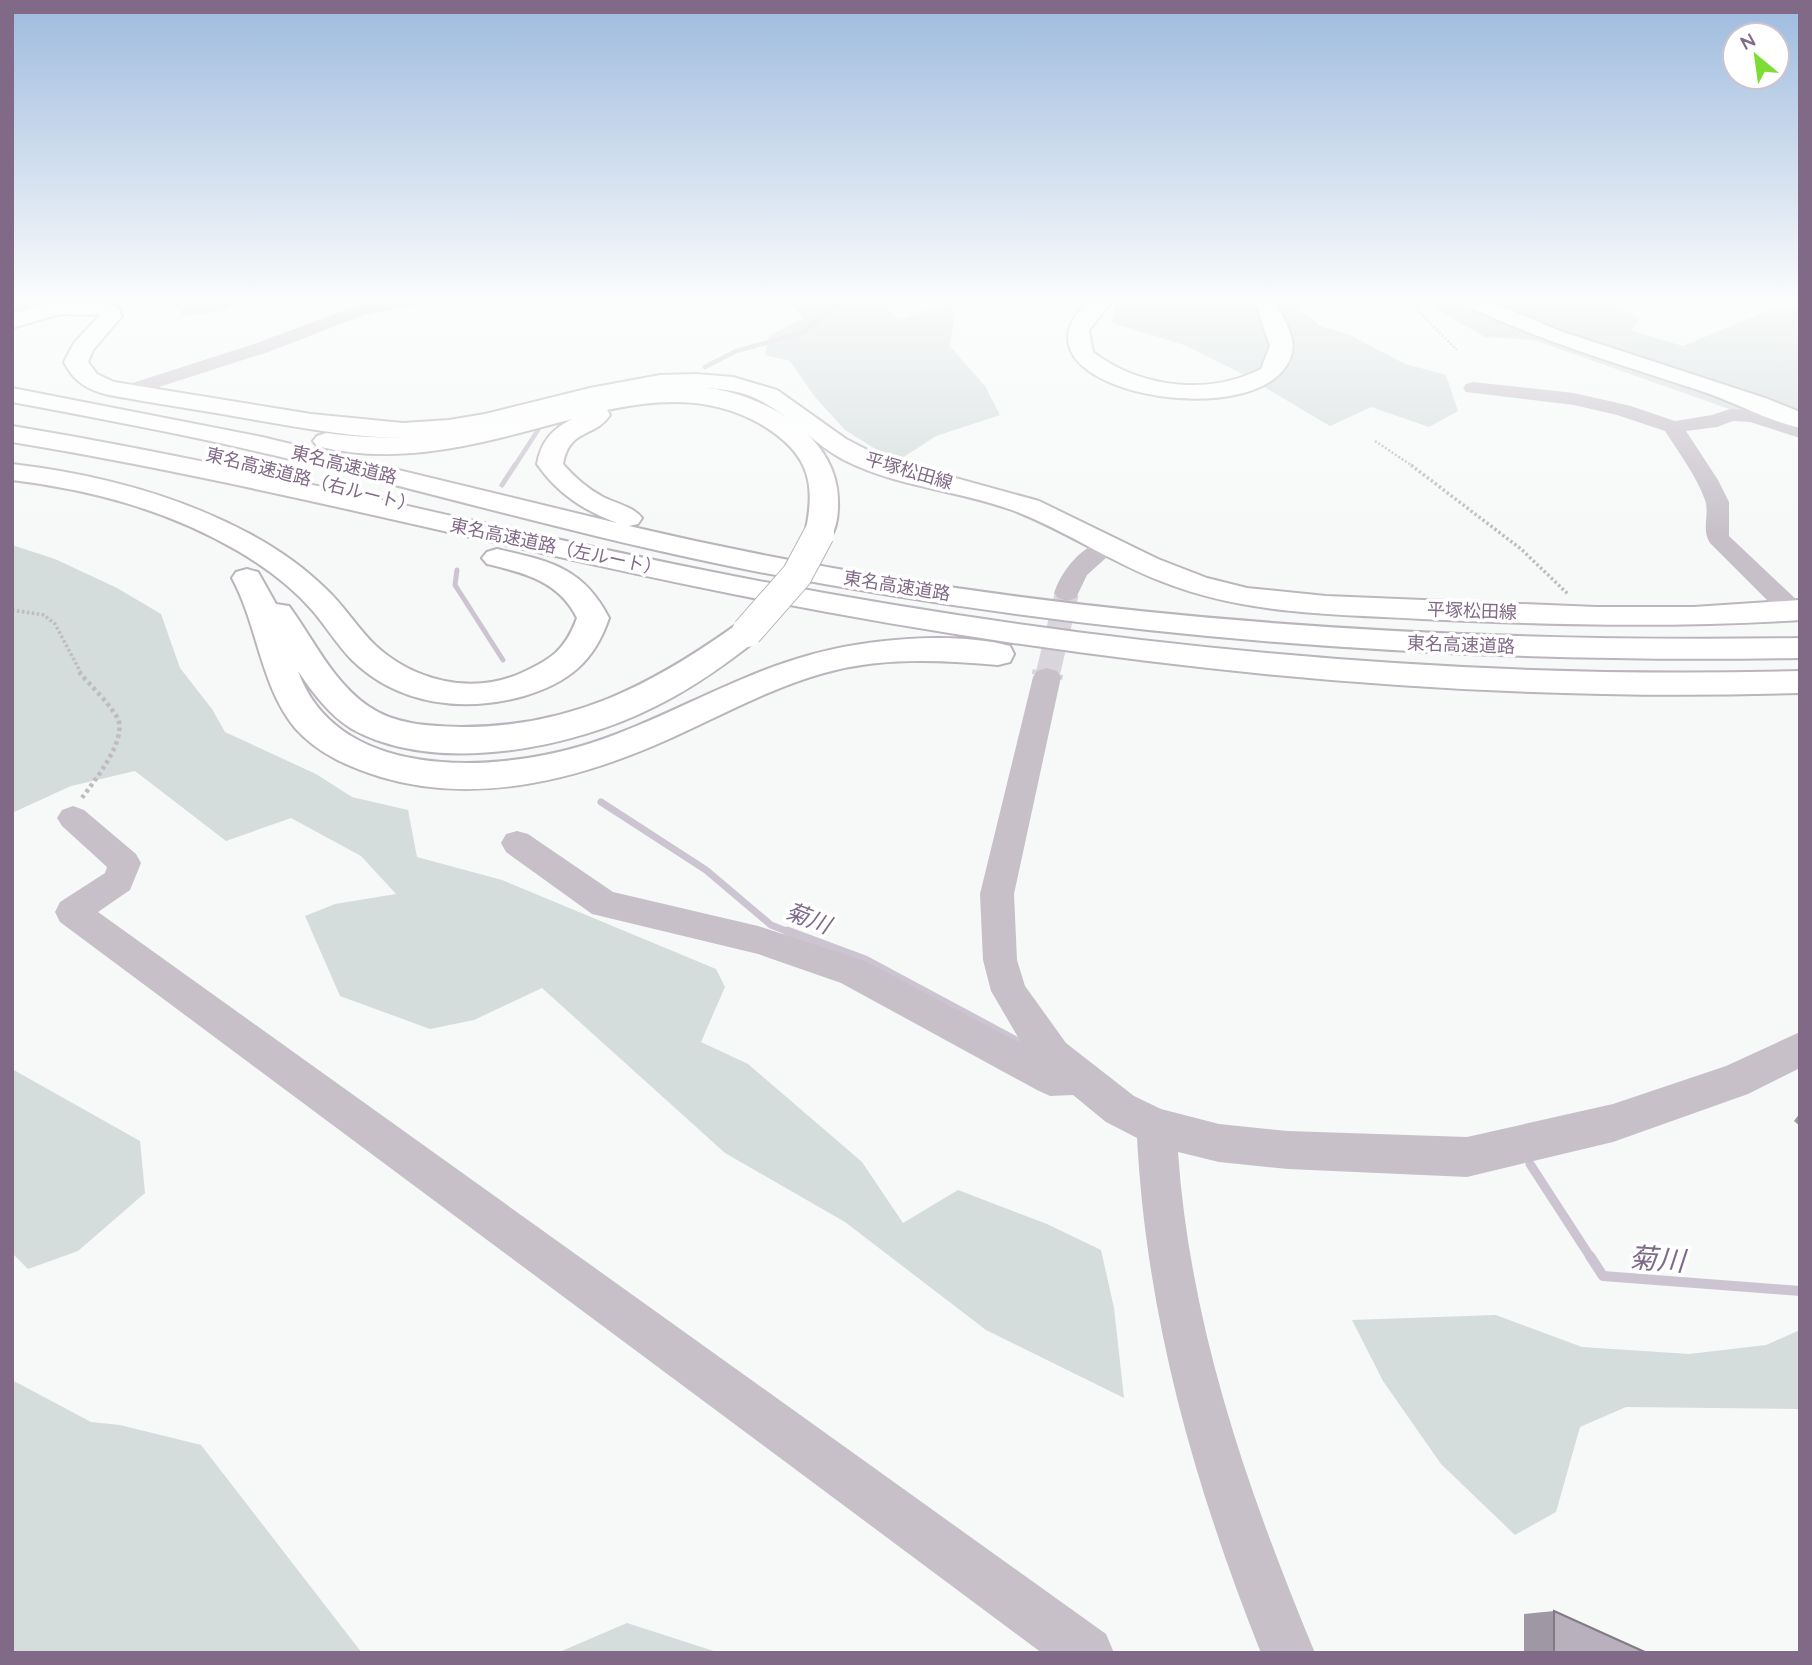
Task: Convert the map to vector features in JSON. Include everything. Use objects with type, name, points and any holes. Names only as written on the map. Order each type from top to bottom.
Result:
[{"type":"main road","name":"平塚松田線","points":[[86,379],[127,391],[348,427],[397,430],[446,428],[489,421],[623,386],[698,380],[737,385],[768,395],[790,407],[851,453],[893,470],[950,483],[1030,507],[1106,547],[1200,586],[1254,599],[1473,611],[1661,617],[1796,611]]},
{"type":"main road","points":[[1124,379],[1146,387],[1209,392],[1242,387],[1265,379]]},
{"type":"main road","points":[[1689,379],[1800,421]]},
{"type":"main road","points":[[12,395],[129,408],[300,438],[412,445],[476,437],[634,396],[703,394],[744,404],[776,419],[801,441],[817,462],[823,477],[824,513],[810,533]]},
{"type":"main road","name":"東名高速道路","points":[[12,395],[235,439],[584,525],[748,560],[1038,608],[1232,630],[1375,641],[1565,649],[1800,648]]},
{"type":"main road","points":[[12,472],[92,486],[160,503],[198,518],[248,562],[272,569],[307,610],[334,661],[352,683],[378,702],[406,713],[440,721],[481,724],[520,720],[592,703],[652,675],[736,629],[779,599],[812,551],[807,512],[808,495],[800,464],[787,446],[763,425],[733,411],[698,402],[670,400],[638,403],[588,418],[568,431],[553,447],[550,464],[560,479],[597,506],[630,519],[716,542],[929,584],[1038,608]]},
{"type":"main road","name":"東名高速道路（右ルート）","points":[[12,416],[142,439],[254,465],[729,584]]},
{"type":"main road","name":"東名高速道路（左ルート）","points":[[12,434],[230,475],[729,584]]},
{"type":"main road","points":[[12,441],[143,469],[536,568],[577,589],[593,618],[583,645],[555,669],[535,680],[512,689],[474,695],[439,693],[409,684],[382,669],[364,654],[319,598],[299,580],[248,562],[179,527],[102,501],[12,484]]},
{"type":"main road","points":[[248,562],[284,681],[294,702],[309,722],[330,740],[358,756],[403,770],[454,777],[522,774],[579,760],[634,740],[765,680],[822,662],[868,654],[912,650],[963,651],[1217,675],[1299,679],[1468,678]]},
{"type":"main road","name":"東名高速道路","points":[[729,584],[937,622],[1094,645],[1243,662],[1468,678],[1620,683],[1800,682]]},
{"type":"street","points":[[127,391],[165,379]]},
{"type":"street","points":[[1473,388],[1555,395],[1602,404],[1673,427],[1741,415],[1800,432]]},
{"type":"street","points":[[1673,427],[1710,485],[1719,511],[1715,525],[1718,538],[1796,611]]},
{"type":"street","points":[[1068,593],[1072,576],[1077,569],[1106,547]]},
{"type":"street","points":[[1047,677],[997,894],[1000,960],[1009,990],[1034,1031],[1053,1055],[1120,1109],[1156,1127],[1219,1143],[1287,1150],[1467,1157],[1614,1123],[1735,1081],[1800,1049]]},
{"type":"street","points":[[73,818],[125,863],[118,881],[72,912],[1087,1653]]},
{"type":"street","points":[[517,843],[604,904],[758,940],[853,972],[1050,1078],[1077,1077]]},
{"type":"street","points":[[1156,1127],[1164,1233],[1191,1365],[1253,1571],[1288,1653]]},
{"type":"path","points":[[1375,441],[1454,496],[1551,573],[1569,595],[1577,597]]},
{"type":"path","points":[[12,610],[44,615],[55,624],[78,670],[118,720],[119,732],[107,761],[75,808],[73,818]]},
{"type":"shaded area","points":[[802,379],[979,379],[1000,415],[936,436],[896,462],[845,430]]},
{"type":"shaded area","points":[[1250,379],[1447,379],[1458,411],[1429,427],[1371,407],[1330,426]]},
{"type":"shaded area","points":[[1644,379],[1800,379],[1800,434]]},
{"type":"shaded area","points":[[12,545],[55,559],[117,588],[161,614],[180,668],[212,709],[225,732],[316,774],[352,797],[408,810],[417,857],[502,880],[716,969],[725,987],[701,1042],[748,1064],[862,1162],[903,1223],[958,1190],[1047,1224],[1101,1250],[1114,1308],[1124,1398],[986,1330],[845,1222],[725,1153],[542,988],[474,1020],[430,1029],[340,996],[305,916],[335,904],[396,894],[361,856],[291,818],[226,841],[135,771],[71,786],[12,813]]},
{"type":"shaded area","points":[[12,1069],[140,1141],[145,1193],[78,1251],[28,1269],[12,1253]]},
{"type":"shaded area","points":[[1496,1315],[1582,1347],[1689,1354],[1766,1345],[1800,1330],[1800,1409],[1626,1407],[1580,1427],[1556,1512],[1515,1535],[1441,1464],[1383,1381],[1352,1320]]},
{"type":"shaded area","points":[[12,1380],[91,1422],[120,1425],[201,1445],[362,1653],[12,1653]]},
{"type":"shaded area","points":[[627,1623],[720,1653],[557,1653]]},
{"type":"building","points":[[1554,1611],[1647,1653],[1554,1653]]},
{"type":"waterway","name":"菊川","points":[[514,467],[538,430]]},
{"type":"waterway","name":"菊川","points":[[502,485],[515,465]]},
{"type":"waterway","name":"菊川","points":[[457,570],[455,585],[503,660]]},
{"type":"waterway","name":"菊川","points":[[601,802],[706,870],[771,925],[791,933]]},
{"type":"waterway","name":"菊川","points":[[787,931],[865,960],[1018,1042]]},
{"type":"waterway","name":"菊川","points":[[1530,1164],[1591,1258]]},
{"type":"waterway","name":"菊川","points":[[1590,1256],[1603,1276],[1800,1291]]},
{"type":"tunnel","points":[[1048,673],[1067,593]]},
{"type":"tunnel","points":[[1047,677],[1048,672]]}]
